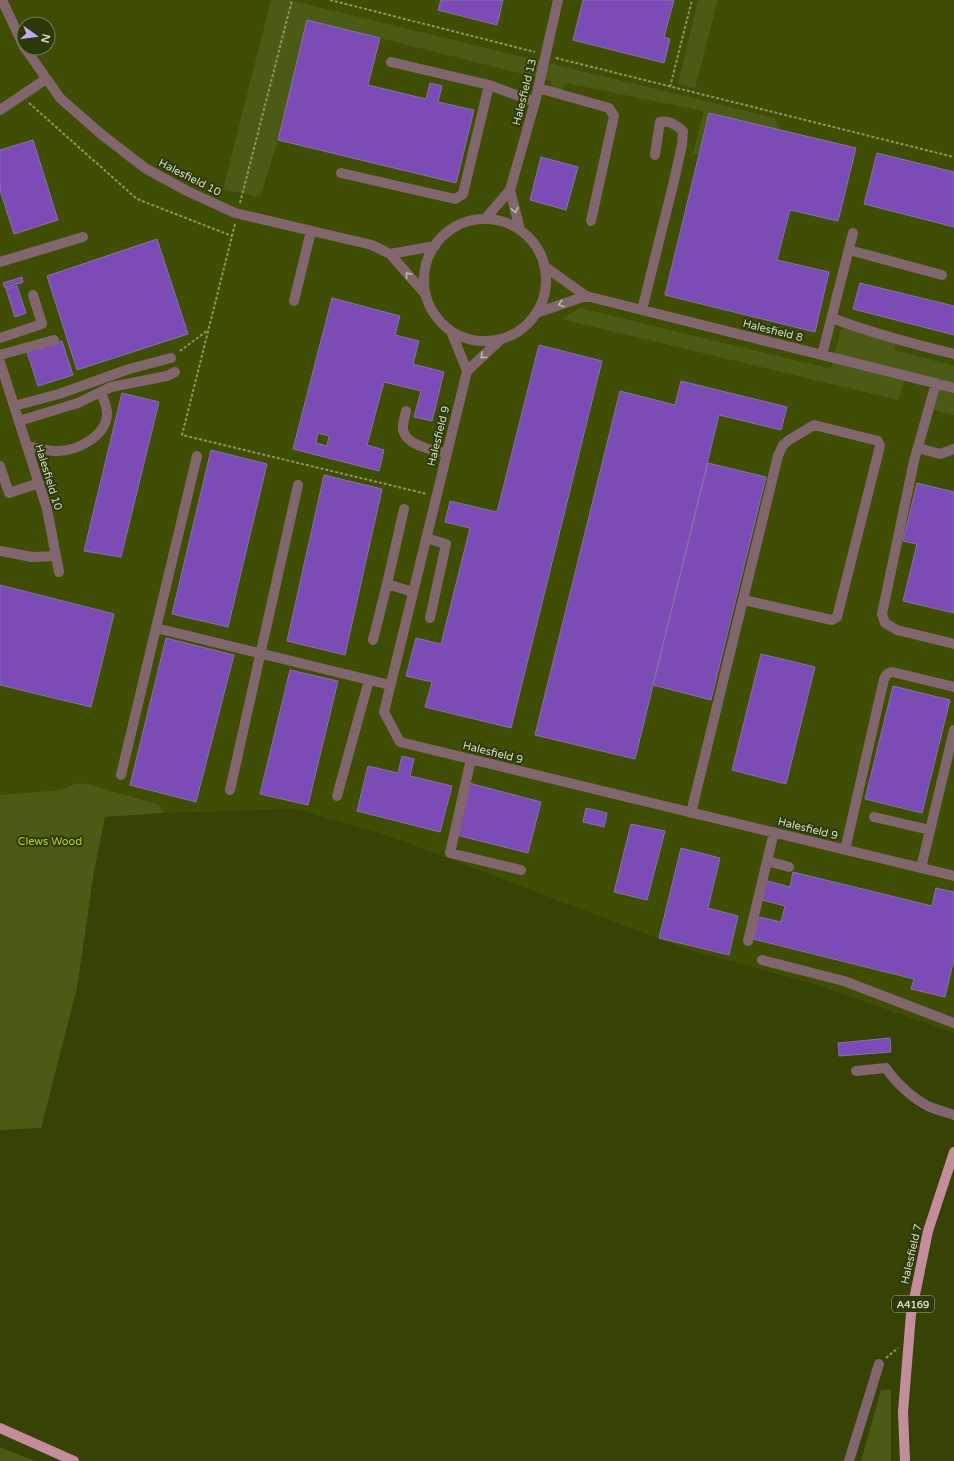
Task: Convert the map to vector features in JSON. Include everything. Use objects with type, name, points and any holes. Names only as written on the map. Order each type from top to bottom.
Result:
[{"type":"main road","name":"Halesfield 7","points":[[905,1461],[903,1412],[911,1314],[928,1231],[954,1152]]},
{"type":"main road","points":[[0,1428],[74,1461]]},
{"type":"street","name":"Halesfield 10","points":[[2,0],[16,31]]},
{"type":"street","name":"Halesfield 13","points":[[510,190],[535,102],[558,0]]},
{"type":"street","name":"Halesfield 10","points":[[30,56],[60,98],[101,134],[145,168],[187,191],[235,213],[372,245],[390,254],[426,295]]},
{"type":"street","points":[[392,62],[489,85],[535,102]]},
{"type":"street","points":[[0,110],[46,79]]},
{"type":"street","points":[[340,173],[455,199],[463,194],[489,85]]},
{"type":"street","points":[[538,88],[609,108],[614,116],[591,221]]},
{"type":"street","points":[[642,310],[673,185],[682,145],[683,131],[674,124],[666,121],[660,122],[655,155]]},
{"type":"street","points":[[485,219],[510,190]]},
{"type":"street","points":[[510,190],[520,230]]},
{"type":"street","points":[[451,331],[466,371],[499,341],[514,334],[536,313],[544,294],[546,277],[544,266],[542,258],[532,242],[520,230],[496,220],[476,220],[462,224],[445,234],[435,246],[427,261],[424,280],[426,295],[434,314],[451,331],[471,340],[499,341]]},
{"type":"street","points":[[294,301],[311,231]]},
{"type":"street","points":[[822,355],[854,233]]},
{"type":"street","points":[[0,262],[83,237]]},
{"type":"street","points":[[390,254],[435,246]]},
{"type":"street","points":[[849,250],[942,275]]},
{"type":"street","name":"Halesfield 8","points":[[544,266],[586,296],[954,388]]},
{"type":"street","points":[[0,338],[42,324],[33,295]]},
{"type":"street","points":[[536,313],[586,296]]},
{"type":"street","points":[[832,318],[916,345],[954,354]]},
{"type":"street","points":[[0,355],[54,340]]},
{"type":"street","points":[[14,406],[59,394],[129,369],[171,358]]},
{"type":"street","name":"Halesfield 10","points":[[0,362],[48,509],[59,572]]},
{"type":"street","name":"Halesfield 9","points":[[466,371],[384,712],[400,742],[954,876]]},
{"type":"street","points":[[19,421],[78,403],[111,387],[167,376],[175,372]]},
{"type":"street","points":[[936,383],[918,448],[884,598],[882,614],[885,623],[897,630],[954,644]]},
{"type":"street","points":[[27,446],[54,451],[63,451],[70,450],[95,437],[102,430],[107,414],[106,405],[101,392]]},
{"type":"street","points":[[406,411],[402,428],[405,435],[416,445],[446,453]]},
{"type":"street","points":[[691,812],[778,456],[783,445],[814,425],[878,441],[880,446],[837,617],[832,620],[744,600]]},
{"type":"street","points":[[918,448],[940,454],[954,449]]},
{"type":"street","points":[[121,775],[197,456]]},
{"type":"street","points":[[0,466],[9,493],[39,483]]},
{"type":"street","points":[[230,790],[298,485]]},
{"type":"street","points":[[373,640],[404,509]]},
{"type":"street","points":[[426,538],[446,544],[430,618]]},
{"type":"street","points":[[0,551],[32,557],[56,556]]},
{"type":"street","points":[[387,584],[413,592]]},
{"type":"street","points":[[156,628],[390,685]]},
{"type":"street","points":[[845,850],[886,675],[888,672],[892,672],[954,686]]},
{"type":"street","points":[[338,796],[369,680]]},
{"type":"street","points":[[921,868],[954,730]]},
{"type":"street","points":[[471,759],[450,852],[521,870]]},
{"type":"street","points":[[874,817],[930,830]]},
{"type":"street","points":[[748,941],[774,832]]},
{"type":"street","points":[[767,861],[789,867]]},
{"type":"street","points":[[762,960],[844,981],[954,1022]]},
{"type":"street","points":[[856,1071],[886,1068],[893,1078],[915,1098],[930,1107],[954,1115]]},
{"type":"street","points":[[849,1461],[879,1364]]},
{"type":"path","points":[[240,203],[292,0]]},
{"type":"path","points":[[330,0],[535,52]]},
{"type":"path","points":[[670,87],[692,0]]},
{"type":"path","points":[[556,58],[954,157]]},
{"type":"path","points":[[21,96],[137,199],[232,236]]},
{"type":"path","points":[[235,224],[182,436],[436,497]]},
{"type":"path","points":[[171,358],[208,330]]},
{"type":"path","points":[[879,1364],[909,1338]]},
{"type":"shaded area","points":[[0,0],[954,0],[954,1033],[811,983],[686,949],[394,838],[297,809],[163,813],[163,809],[78,783],[59,790],[0,795]]},
{"type":"green space","points":[[271,0],[289,0],[775,118],[780,130],[709,113],[699,154],[693,153],[704,111],[565,83],[561,92],[553,88],[551,81],[308,20],[278,140],[260,197],[223,189]]},
{"type":"green space","points":[[698,0],[718,0],[695,88],[678,84]]},
{"type":"green space","points":[[580,308],[831,369],[841,329],[849,326],[896,343],[894,350],[954,366],[954,415],[930,409],[934,388],[904,381],[898,400],[561,319]]},
{"type":"green space","name":"Clews Wood","points":[[78,783],[88,784],[159,805],[163,809],[163,813],[105,817],[94,871],[77,988],[41,1128],[0,1130],[0,795],[59,790]]},
{"type":"green space","points":[[881,1390],[891,1390],[891,1461],[861,1461]]},
{"type":"green space","points":[[0,1447],[35,1461],[0,1461]]},
{"type":"building","points":[[441,0],[503,0],[497,25],[438,10]]},
{"type":"building","points":[[583,0],[674,0],[664,37],[670,39],[664,63],[573,40]]},
{"type":"building","points":[[307,20],[380,38],[368,85],[426,99],[430,83],[442,86],[438,102],[474,110],[456,183],[278,140]]},
{"type":"building","points":[[709,113],[856,148],[838,221],[790,210],[777,260],[829,272],[815,332],[665,295]]},
{"type":"building","points":[[33,140],[58,220],[14,234],[0,190],[0,150]]},
{"type":"building","points":[[877,153],[954,172],[954,227],[864,204]]},
{"type":"building","points":[[541,157],[578,167],[566,210],[530,200]]},
{"type":"building","points":[[157,239],[188,334],[77,370],[47,276]]},
{"type":"building","points":[[22,277],[23,282],[5,288],[3,283]]},
{"type":"building","points":[[860,283],[954,306],[954,335],[853,309]]},
{"type":"building","points":[[17,286],[26,313],[15,317],[6,289]]},
{"type":"building","points":[[332,298],[400,316],[395,335],[419,341],[413,364],[444,372],[432,421],[414,417],[421,391],[384,382],[367,445],[384,450],[379,471],[293,449]],"holes":[[[318,433],[329,436],[327,446],[316,443]]]},
{"type":"building","points":[[62,341],[73,375],[38,386],[27,352]]},
{"type":"building","points":[[539,345],[602,361],[511,728],[425,707],[432,682],[406,676],[416,638],[441,644],[470,528],[445,522],[450,501],[497,512]]},
{"type":"building","points":[[681,381],[787,407],[781,430],[719,415],[635,759],[535,735],[620,391],[675,405]]},
{"type":"building","points":[[122,393],[159,402],[121,557],[84,551]]},
{"type":"building","points":[[211,450],[267,464],[228,627],[172,614]]},
{"type":"building","points":[[708,463],[766,477],[711,700],[653,685]]},
{"type":"building","points":[[324,475],[382,489],[345,655],[287,641]]},
{"type":"building","points":[[917,483],[954,492],[954,613],[903,601],[917,544],[903,541]]},
{"type":"building","points":[[0,585],[114,614],[91,707],[0,685]]},
{"type":"building","points":[[166,638],[234,655],[196,802],[130,785]]},
{"type":"building","points":[[761,654],[815,667],[786,784],[732,770]]},
{"type":"building","points":[[290,670],[338,681],[308,805],[260,794]]},
{"type":"building","points":[[893,686],[950,700],[922,813],[865,799]]},
{"type":"building","points":[[402,756],[414,759],[410,776],[452,786],[440,832],[357,811],[368,766],[398,773]]},
{"type":"building","points":[[469,783],[541,802],[528,853],[456,835]]},
{"type":"building","points":[[586,808],[607,813],[604,827],[583,822]]},
{"type":"building","points":[[631,824],[665,831],[647,900],[614,892]]},
{"type":"building","points":[[681,848],[720,858],[708,908],[738,916],[729,955],[659,938]]},
{"type":"building","points":[[793,872],[932,906],[936,888],[954,892],[954,959],[945,997],[911,989],[914,979],[753,939],[759,917],[781,922],[785,906],[759,899],[764,880],[790,887]]},
{"type":"building","points":[[890,1038],[891,1052],[839,1056],[838,1043]]}]
